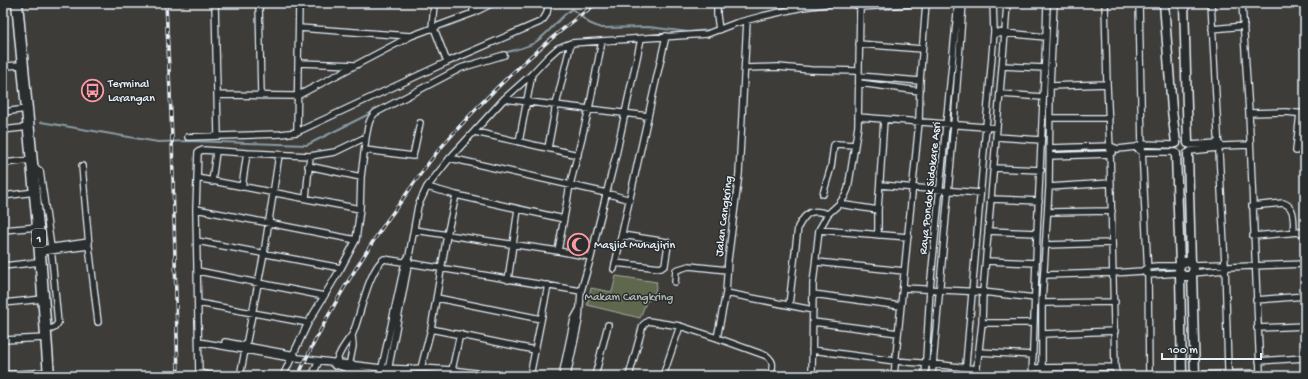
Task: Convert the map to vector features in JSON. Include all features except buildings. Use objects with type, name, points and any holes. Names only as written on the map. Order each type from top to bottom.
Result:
[{"type":"highway","name":"1","points":[[17,3],[35,192],[49,374]]},
{"type":"main road","points":[[1164,3],[1175,148],[1182,376]]},
{"type":"main road","points":[[1184,3],[1195,376]]},
{"type":"main road","points":[[1175,148],[1182,140],[1189,148]]},
{"type":"main road","points":[[1175,148],[1182,156],[1189,148]]},
{"type":"main road","points":[[1179,269],[1185,261],[1192,269]]},
{"type":"main road","points":[[1179,269],[1186,276],[1192,269]]},
{"type":"street","points":[[215,3],[218,136]]},
{"type":"street","points":[[259,3],[261,95]]},
{"type":"street","points":[[297,132],[296,96],[299,64],[299,3]]},
{"type":"street","points":[[434,3],[433,28],[447,62]]},
{"type":"street","points":[[473,3],[473,13]]},
{"type":"street","points":[[218,94],[296,96],[411,36],[473,13],[493,3]]},
{"type":"street","points":[[188,137],[281,134],[297,132],[447,62],[540,22],[545,18],[548,12],[548,3]]},
{"type":"street","points":[[717,3],[718,29]]},
{"type":"street","points":[[387,376],[397,310],[418,206],[426,188],[450,158],[504,99],[558,48],[571,43],[700,34],[747,20],[803,7],[833,3]]},
{"type":"street","points":[[853,3],[860,7],[928,3],[922,49],[919,122],[894,376]]},
{"type":"street","name":"Raya Pondok Sidokare Asri","points":[[925,376],[930,289],[958,3]]},
{"type":"street","points":[[932,376],[963,3]]},
{"type":"street","points":[[965,376],[994,32],[993,3]]},
{"type":"street","points":[[976,376],[982,324],[983,292],[1005,33],[1006,3]]},
{"type":"street","points":[[1032,376],[1047,3]]},
{"type":"street","points":[[1042,368],[1042,302],[1048,212],[1050,86],[1054,3]]},
{"type":"street","points":[[1105,3],[1115,302],[1115,367],[1117,376]]},
{"type":"street","points":[[1139,3],[1142,152],[1148,267],[1149,376]]},
{"type":"street","points":[[1211,3],[1226,267],[1228,369],[1230,374]]},
{"type":"street","points":[[1195,376],[1260,371],[1249,146],[1249,113],[1242,3]]},
{"type":"street","points":[[812,376],[813,294],[819,230],[828,214],[839,204],[848,189],[855,145],[858,117],[860,7]]},
{"type":"street","name":"Jalan Cangkring","points":[[717,338],[726,293],[727,270],[739,174],[747,20]]},
{"type":"street","points":[[1212,28],[1244,26]]},
{"type":"street","points":[[299,28],[411,36]]},
{"type":"street","points":[[994,32],[1046,37]]},
{"type":"street","points":[[614,269],[666,36]]},
{"type":"street","points":[[562,376],[579,320],[581,291],[591,258],[641,39]]},
{"type":"street","points":[[558,251],[570,185],[589,109],[602,41]]},
{"type":"street","points":[[548,148],[556,105],[571,43]]},
{"type":"street","points":[[859,44],[922,49]]},
{"type":"street","points":[[283,376],[294,357],[308,323],[356,240],[366,137],[371,117],[375,113],[461,68],[504,55]]},
{"type":"street","points":[[299,64],[357,65]]},
{"type":"street","points":[[3,66],[23,65]]},
{"type":"street","points":[[1002,66],[1045,68]]},
{"type":"street","points":[[745,68],[775,67],[859,73],[887,78],[920,81]]},
{"type":"street","points":[[519,142],[532,74]]},
{"type":"street","points":[[886,86],[887,78]]},
{"type":"street","points":[[859,83],[920,91]]},
{"type":"street","points":[[1050,86],[1107,84]]},
{"type":"street","points":[[1000,94],[1043,98]]},
{"type":"street","points":[[504,99],[648,116]]},
{"type":"street","points":[[3,112],[27,110]]},
{"type":"street","points":[[1249,113],[1303,113],[1296,150]]},
{"type":"street","points":[[858,117],[997,128]]},
{"type":"street","points":[[1050,118],[1109,118]]},
{"type":"street","points":[[878,235],[878,210],[884,119]]},
{"type":"street","points":[[365,150],[413,156],[420,123]]},
{"type":"street","points":[[3,130],[29,127]]},
{"type":"street","points":[[475,132],[578,155]]},
{"type":"street","points":[[214,376],[199,375],[196,209],[197,153],[202,150],[216,152],[310,156],[335,152],[366,137]]},
{"type":"street","points":[[996,137],[1041,140]]},
{"type":"street","points":[[1050,156],[1110,154],[1118,149],[1136,147],[1142,144],[1175,148]]},
{"type":"street","points":[[823,194],[831,167],[834,145],[855,145]]},
{"type":"street","points":[[1050,148],[1110,146],[1118,149]]},
{"type":"street","points":[[1189,148],[1249,146]]},
{"type":"street","points":[[1136,147],[1142,152],[1175,148]]},
{"type":"street","points":[[212,182],[216,152]]},
{"type":"street","points":[[242,186],[247,153]]},
{"type":"street","points":[[240,376],[264,252],[279,155]]},
{"type":"street","points":[[306,198],[310,156]]},
{"type":"street","points":[[450,158],[606,193],[630,200]]},
{"type":"street","points":[[3,163],[32,162],[40,171],[51,249],[58,323],[46,334],[3,340]]},
{"type":"street","points":[[82,166],[98,322]]},
{"type":"street","points":[[308,166],[362,176]]},
{"type":"street","points":[[994,168],[1041,170]]},
{"type":"street","points":[[197,178],[360,209]]},
{"type":"street","points":[[1049,187],[1111,183]]},
{"type":"street","points":[[880,185],[980,193]]},
{"type":"street","points":[[426,188],[564,219]]},
{"type":"street","points":[[3,196],[35,192]]},
{"type":"street","points":[[421,368],[431,329],[447,235],[456,195]]},
{"type":"street","points":[[991,199],[1039,201]]},
{"type":"street","points":[[1252,206],[1283,203],[1287,204],[1292,211],[1294,232]]},
{"type":"street","points":[[839,204],[878,210]]},
{"type":"street","points":[[196,209],[356,240]]},
{"type":"street","points":[[508,280],[518,209]]},
{"type":"street","points":[[789,305],[798,227],[803,218],[811,212],[816,211],[828,214]]},
{"type":"street","points":[[1048,212],[1112,212]]},
{"type":"street","points":[[3,230],[38,227]]},
{"type":"street","points":[[414,230],[558,251],[591,258]]},
{"type":"street","points":[[819,230],[908,237]]},
{"type":"street","points":[[988,231],[1037,233]]},
{"type":"street","points":[[1254,236],[1294,232],[1305,233]]},
{"type":"street","points":[[615,263],[662,268],[664,266],[668,245],[667,242],[622,235]]},
{"type":"street","points":[[197,241],[264,252],[341,268]]},
{"type":"street","points":[[1046,245],[1112,243]]},
{"type":"street","points":[[3,266],[51,249],[89,244]]},
{"type":"street","points":[[336,364],[345,345],[352,335],[372,277],[381,261],[384,259],[581,291]]},
{"type":"street","points":[[986,261],[1036,263]]},
{"type":"street","points":[[816,262],[904,271]]},
{"type":"street","points":[[1192,269],[1305,264]]},
{"type":"street","points":[[675,282],[676,270],[688,266],[727,270]]},
{"type":"street","points":[[1044,275],[1142,271],[1148,267],[1179,269]]},
{"type":"street","points":[[1142,271],[1148,275],[1179,269]]},
{"type":"street","points":[[198,271],[324,296]]},
{"type":"street","points":[[530,376],[548,285]]},
{"type":"street","points":[[903,288],[972,291],[1035,298]]},
{"type":"street","points":[[726,293],[813,310]]},
{"type":"street","points":[[813,294],[901,306]]},
{"type":"street","points":[[1256,300],[1305,296]]},
{"type":"street","points":[[437,298],[541,319]]},
{"type":"street","points":[[3,302],[43,299]]},
{"type":"street","points":[[1042,302],[1115,302]]},
{"type":"street","points":[[198,303],[308,323]]},
{"type":"street","points":[[380,376],[397,310]]},
{"type":"street","points":[[629,376],[643,325],[650,320],[680,326],[767,356],[772,360],[773,364],[771,376]]},
{"type":"street","points":[[812,322],[898,333]]},
{"type":"street","points":[[982,324],[1034,323]]},
{"type":"street","points":[[595,376],[608,325]]},
{"type":"street","points":[[663,376],[680,326]]},
{"type":"street","points":[[1257,328],[1305,326]]},
{"type":"street","points":[[431,329],[535,350]]},
{"type":"street","points":[[1042,334],[1115,331]]},
{"type":"street","points":[[452,370],[460,334]]},
{"type":"street","points":[[347,376],[353,346],[352,335]]},
{"type":"street","points":[[199,340],[349,366],[452,370],[470,374],[499,376]]},
{"type":"street","points":[[567,376],[569,350]]},
{"type":"street","points":[[812,350],[895,361],[977,369]]},
{"type":"street","points":[[979,352],[1032,355]]},
{"type":"street","points":[[1259,361],[1305,358]]},
{"type":"street","points":[[312,376],[319,361]]},
{"type":"street","points":[[349,366],[380,376],[387,376],[406,369]]},
{"type":"street","points":[[1033,368],[1115,367]]},
{"type":"street","points":[[3,375],[49,374]]},
{"type":"street","points":[[1170,376],[1182,376]]},
{"type":"green space","name":"Makam Cangkring","points":[[616,276],[657,282],[654,297],[646,302],[640,318],[587,305],[591,288],[612,292]]},
{"type":"waterway","points":[[504,53],[523,48],[534,43],[572,9],[589,23],[601,28],[649,27],[688,32],[710,30]]},
{"type":"waterway","points":[[462,65],[467,62],[477,61]]},
{"type":"waterway","points":[[41,122],[158,142],[190,141],[307,145],[373,112]]},
{"type":"railway","points":[[166,3],[172,138],[178,376]]},
{"type":"railway","points":[[298,376],[328,315],[363,257],[388,219],[438,151],[513,72],[554,36],[597,3]]},
{"type":"place","name":"Terminal Larangan","points":[[92,90]]},
{"type":"place","name":"Masjid Muhajirin","points":[[578,244]]}]
